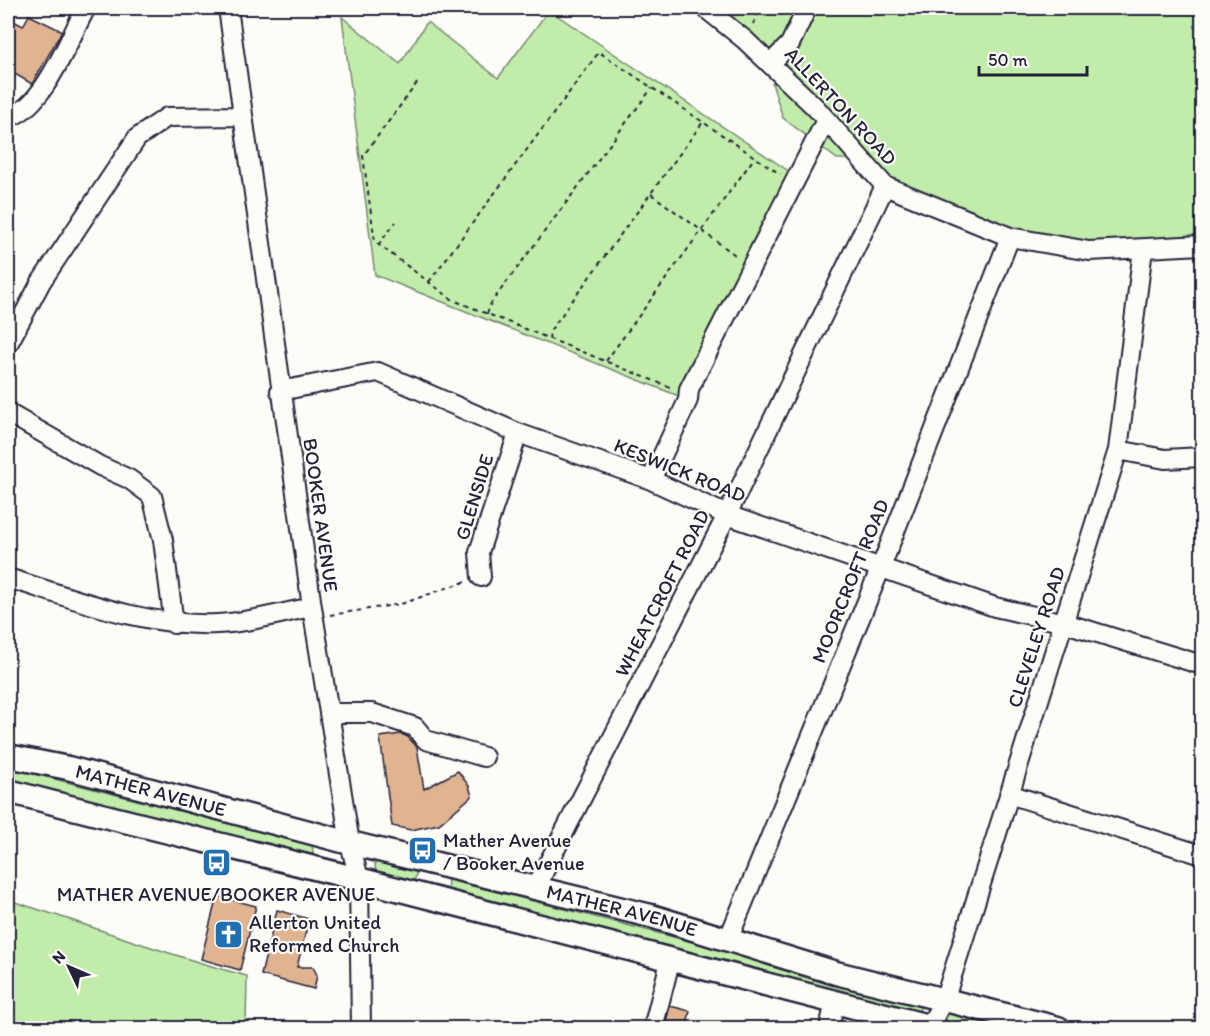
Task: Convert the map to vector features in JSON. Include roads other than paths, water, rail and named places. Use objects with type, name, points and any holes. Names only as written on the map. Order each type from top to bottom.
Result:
[{"type":"main road","name":"MATHER AVENUE","points":[[8,756],[68,768],[350,843],[651,916],[836,973],[945,998],[1058,1029]]},
{"type":"main road","name":"MATHER AVENUE","points":[[8,791],[359,879],[518,922],[671,958],[933,1028]]},
{"type":"street","points":[[8,118],[19,114],[36,99],[86,8]]},
{"type":"street","name":"BOOKER AVENUE","points":[[228,8],[280,391],[313,612],[350,843],[359,879],[362,1029]]},
{"type":"street","name":"ALLERTON ROAD","points":[[705,8],[770,63],[826,120],[885,186],[1010,237],[1089,251],[1203,245]]},
{"type":"street","points":[[770,63],[790,44],[807,8]]},
{"type":"street","points":[[8,344],[41,282],[137,138],[167,117],[242,116]]},
{"type":"street","points":[[651,480],[688,394],[826,120]]},
{"type":"street","name":"WHEATCROFT ROAD","points":[[535,889],[727,515],[885,186]]},
{"type":"street","name":"MOORCROFT ROAD","points":[[728,940],[880,567],[1010,237]]},
{"type":"street","name":"CLEVELEY ROAD","points":[[933,1028],[945,998],[1118,450],[1143,249]]},
{"type":"street","name":"KESWICK ROAD","points":[[280,391],[378,372],[518,433],[651,480],[727,515],[995,607],[1065,623],[1203,665]]},
{"type":"street","points":[[8,413],[99,466],[129,479],[152,496],[163,540],[174,624]]},
{"type":"street","name":"GLENSIDE","points":[[481,576],[479,552],[518,433]]},
{"type":"street","points":[[1118,450],[1165,459],[1203,457]]},
{"type":"street","points":[[8,578],[140,619],[174,624],[219,624],[313,612]]},
{"type":"street","points":[[329,713],[372,713],[415,727],[426,740],[484,757]]},
{"type":"street","points":[[1009,794],[1203,855]]},
{"type":"street","points":[[653,1029],[671,958]]},
{"type":"street","points":[[829,1029],[835,1002]]},
{"type":"place","name":"Mather Avenue / Booker Avenue","points":[[422,851]]},
{"type":"place","name":"MATHER AVENUE/BOOKER AVENUE","points":[[216,863]]},
{"type":"place","name":"Allerton United Reformed Church","points":[[228,934]]}]
